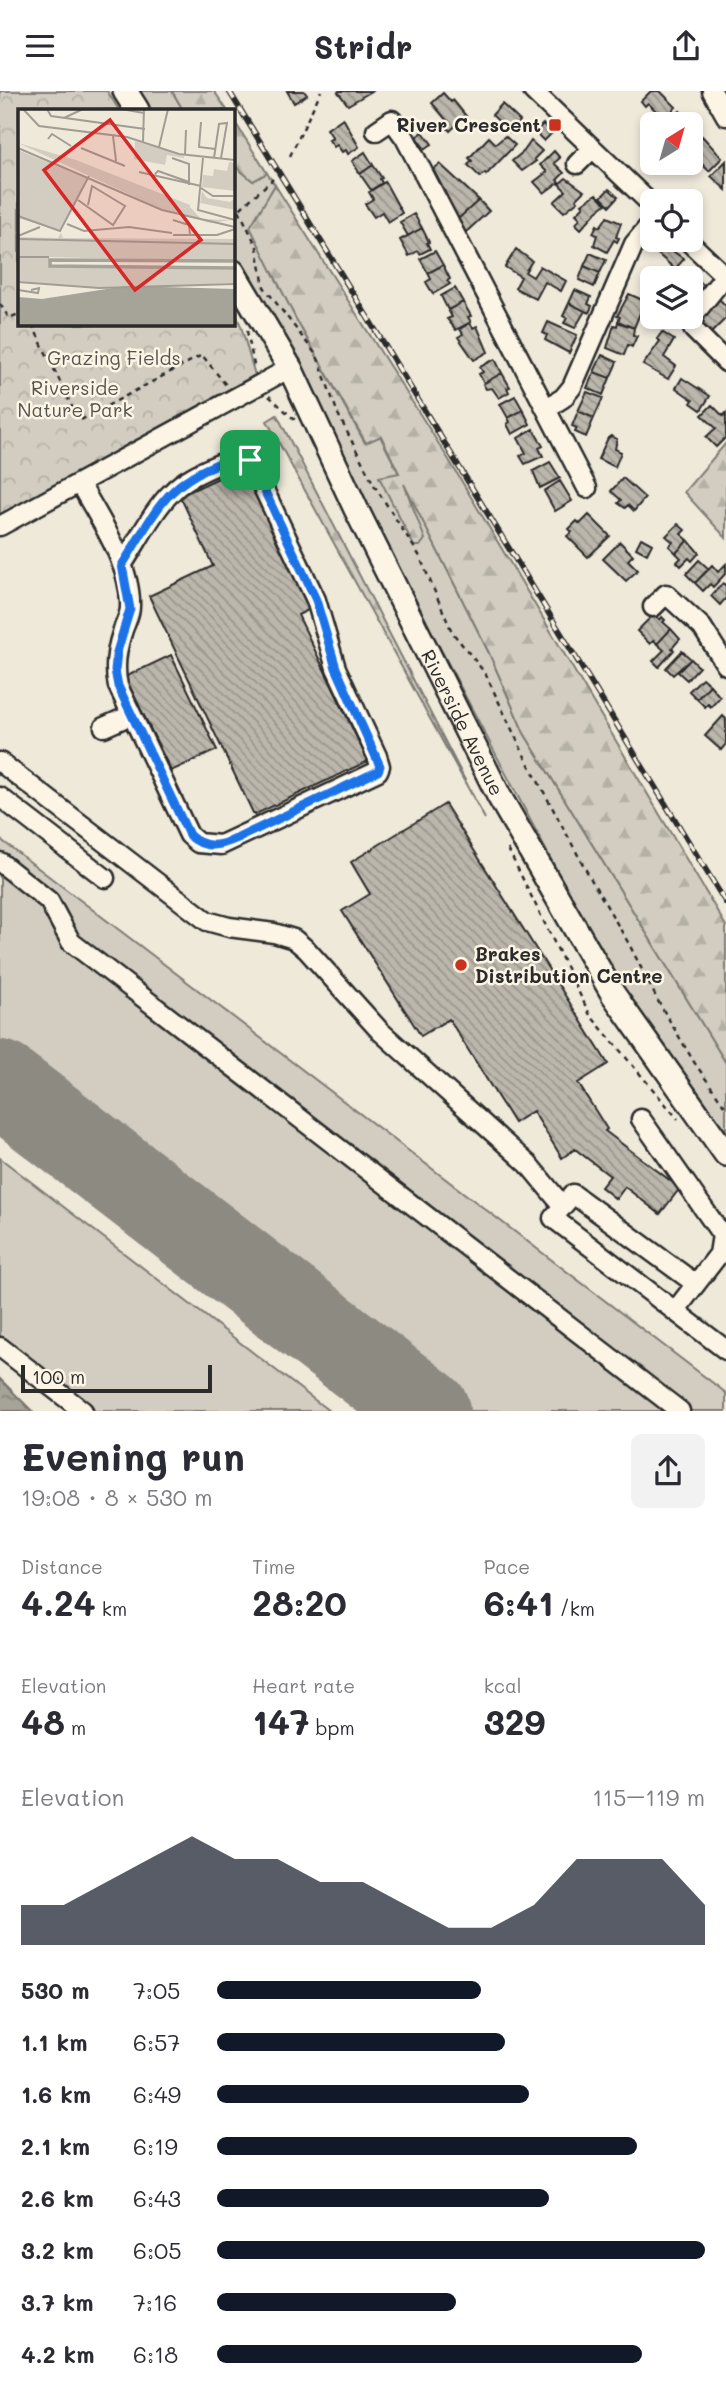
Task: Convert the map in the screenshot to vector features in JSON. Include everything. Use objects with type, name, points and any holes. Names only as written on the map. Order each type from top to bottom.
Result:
[{"type":"main road","points":[[125,91],[136,109]]},
{"type":"main road","name":"Riverside Avenue","points":[[234,274],[289,368],[499,796],[613,994],[726,1154]]},
{"type":"street","points":[[533,91],[640,195]]},
{"type":"street","points":[[712,91],[726,116]]},
{"type":"street","points":[[376,131],[392,120],[405,138],[587,488]]},
{"type":"street","points":[[577,164],[592,149]]},
{"type":"street","points":[[547,408],[563,398],[572,387],[634,244],[640,237]]},
{"type":"street","points":[[699,252],[725,277],[691,319],[693,328],[726,362]]},
{"type":"street","points":[[0,526],[289,368]]},
{"type":"street","points":[[79,484],[108,534],[122,565],[130,609],[121,634],[115,670],[118,686],[189,835],[198,843],[221,845],[378,771],[380,766],[336,668],[316,600],[250,460],[246,457],[220,464],[185,481],[170,493],[122,565]]},
{"type":"street","points":[[653,607],[666,594],[702,628],[726,664]]},
{"type":"street","points":[[104,727],[131,715]]},
{"type":"street","points":[[0,762],[207,921],[294,939],[380,1031],[528,1164],[562,1205]]},
{"type":"street","points":[[0,797],[105,878]]},
{"type":"street","points":[[0,862],[49,901],[71,941],[680,1411]]},
{"type":"street","points":[[641,1119],[722,1235],[719,1254],[675,1311]]},
{"type":"street","points":[[696,1284],[573,1194],[553,1218],[726,1350]]},
{"type":"street","points":[[0,1347],[83,1411]]},
{"type":"path","points":[[290,156],[321,91]]},
{"type":"path","points":[[234,214],[273,179]]},
{"type":"path","points":[[239,210],[257,247],[264,287],[317,356],[338,414],[374,485],[419,555],[452,632],[485,673],[526,759],[658,1001],[694,1062],[726,1108]]},
{"type":"path","points":[[0,304],[9,318],[18,314]]},
{"type":"path","points":[[32,325],[79,421],[202,355],[237,398]]},
{"type":"green space","name":"Riverside Nature Park","points":[[0,91],[107,91],[118,109],[18,109],[18,325],[234,325],[234,310],[258,386],[0,526]]},
{"type":"green space","points":[[135,91],[172,91],[182,109],[146,109]]},
{"type":"green space","points":[[172,91],[214,91],[226,109],[182,109]]},
{"type":"green space","points":[[234,121],[267,173],[253,181],[234,165]]},
{"type":"green space","points":[[234,165],[253,181],[267,173],[275,185],[251,227],[296,319],[365,443],[380,436],[489,653],[524,733],[726,1063],[726,1139],[622,995],[373,520],[300,373],[234,259]]},
{"type":"green space","points":[[275,185],[449,460],[726,926],[726,1063],[524,733],[489,653],[404,484],[425,539],[420,546],[414,546],[379,477],[399,473],[381,436],[366,443],[296,319],[250,227]]},
{"type":"green space","points":[[277,415],[485,819],[267,421]]},
{"type":"green space","points":[[726,443],[726,538],[684,492]]},
{"type":"green space","points":[[0,839],[726,1393],[726,1411],[427,1411],[362,1361],[359,1338],[353,1330],[320,1305],[291,1305],[69,1136],[66,1109],[22,1076],[10,1088],[0,1083]]},
{"type":"green space","points":[[0,1158],[329,1411],[88,1411],[0,1342]]},
{"type":"water","points":[[0,1379],[32,1411],[0,1411]]},
{"type":"building","points":[[287,91],[304,91],[307,95],[294,103]]},
{"type":"building","points":[[339,91],[372,91],[348,105],[338,92]]},
{"type":"building","points":[[651,91],[660,91],[676,107],[671,112],[657,112],[648,103],[645,106],[641,101]]},
{"type":"building","points":[[443,93],[451,102],[453,100],[466,116],[450,131],[445,125],[448,122],[432,103]]},
{"type":"building","points":[[502,104],[520,121],[510,132],[492,115]]},
{"type":"building","points":[[343,118],[359,147],[348,154],[346,150],[342,152],[337,145],[334,147],[329,140],[333,138],[327,129]]},
{"type":"building","points":[[543,124],[552,133],[544,141],[535,132]]},
{"type":"building","points":[[423,132],[432,144],[425,149],[416,137]]},
{"type":"building","points":[[505,136],[515,145],[486,175],[485,173],[480,177],[468,165],[472,161],[469,158],[489,137],[496,144]]},
{"type":"building","points":[[704,138],[722,158],[709,171],[704,166]]},
{"type":"building","points":[[531,141],[542,151],[534,159],[536,161],[522,171],[512,161]]},
{"type":"building","points":[[554,151],[560,158],[554,163],[564,173],[557,180],[559,182],[544,193],[534,182],[547,172],[540,165]]},
{"type":"building","points":[[365,152],[373,165],[360,174],[352,161]]},
{"type":"building","points":[[726,161],[726,190],[711,176]]},
{"type":"building","points":[[440,164],[479,200],[458,219],[431,171]]},
{"type":"building","points":[[373,165],[382,178],[382,183],[371,190],[360,174]]},
{"type":"building","points":[[566,178],[584,191],[576,199],[578,201],[564,212],[554,202],[566,191],[559,184]]},
{"type":"building","points":[[385,182],[402,213],[388,222],[382,212],[374,217],[365,204],[373,199],[369,192]]},
{"type":"building","points":[[609,189],[618,197],[610,206],[601,197]]},
{"type":"building","points":[[596,194],[606,204],[581,229],[576,224],[580,218],[576,214],[584,206],[582,204]]},
{"type":"building","points":[[479,200],[489,211],[465,233],[458,219]]},
{"type":"building","points":[[414,214],[422,228],[408,236],[400,222]]},
{"type":"building","points":[[607,217],[621,223],[616,237],[619,238],[617,242],[614,240],[607,252],[594,245],[597,235],[593,233],[597,225],[600,227]]},
{"type":"building","points":[[422,228],[430,249],[409,256],[400,240]]},
{"type":"building","points":[[516,249],[532,261],[525,272],[533,277],[540,266],[566,281],[561,291],[545,282],[536,299],[515,288],[521,277],[505,267]]},
{"type":"building","points":[[435,251],[443,265],[428,273],[420,259]]},
{"type":"building","points":[[656,252],[674,252],[684,259],[678,266],[672,266]]},
{"type":"building","points":[[590,253],[606,260],[600,273],[584,266]]},
{"type":"building","points":[[443,265],[450,284],[433,294],[426,282],[431,279],[428,273]]},
{"type":"building","points":[[584,266],[600,273],[594,287],[579,280]]},
{"type":"building","points":[[455,288],[463,302],[448,310],[441,296]]},
{"type":"building","points":[[575,290],[591,297],[588,304],[592,306],[589,313],[569,303]]},
{"type":"building","points":[[629,294],[640,299],[640,313],[634,328],[618,321],[620,317],[617,316]]},
{"type":"building","points":[[716,296],[726,306],[726,318],[710,334],[703,327],[703,310]]},
{"type":"building","points":[[463,302],[471,316],[468,317],[471,322],[456,330],[447,319],[452,317],[448,310]]},
{"type":"building","points":[[569,303],[585,311],[575,328],[564,323],[567,318],[563,316]]},
{"type":"building","points":[[548,322],[577,335],[569,353],[545,340],[547,335],[543,333]]},
{"type":"building","points":[[618,322],[634,328],[633,335],[637,336],[632,347],[628,345],[624,355],[607,348],[614,325],[617,326]]},
{"type":"building","points":[[470,323],[473,328],[477,326],[488,352],[474,360],[458,337],[463,334],[460,329]]},
{"type":"building","points":[[662,332],[674,340],[664,357],[676,366],[668,379],[643,365],[660,341],[657,339]]},
{"type":"building","points":[[602,355],[617,362],[610,378],[594,372]]},
{"type":"building","points":[[495,359],[502,373],[484,383],[479,374],[483,372],[480,367]]},
{"type":"building","points":[[594,372],[610,378],[603,395],[587,388]]},
{"type":"building","points":[[502,373],[510,387],[507,388],[509,392],[499,398],[492,388],[486,389],[483,384]]},
{"type":"building","points":[[682,378],[710,396],[701,410],[691,403],[693,400],[676,388]]},
{"type":"building","points":[[587,392],[603,398],[594,418],[578,411]]},
{"type":"building","points":[[515,396],[523,410],[508,418],[500,404]]},
{"type":"building","points":[[712,405],[723,416],[726,413],[726,437],[716,447],[706,437],[716,428],[702,415]]},
{"type":"building","points":[[523,410],[530,424],[512,434],[507,424],[510,422],[508,418]]},
{"type":"building","points":[[578,411],[594,418],[586,437],[575,432],[577,428],[572,426]]},
{"type":"building","points":[[533,429],[543,446],[539,448],[543,456],[525,464],[520,456],[526,453],[518,438]]},
{"type":"building","points":[[611,436],[617,439],[615,449],[621,452],[615,467],[598,459]]},
{"type":"building","points":[[550,462],[560,478],[540,488],[533,471]]},
{"type":"building","points":[[244,466],[312,608],[298,615],[368,761],[254,815],[149,596],[213,566],[180,496]]},
{"type":"building","points":[[623,478],[645,498],[634,511],[628,505],[625,508],[618,503],[621,500],[611,491]]},
{"type":"building","points":[[560,481],[572,501],[555,511],[544,491]]},
{"type":"building","points":[[589,515],[610,536],[588,557],[567,536],[572,532],[569,529],[577,521],[580,524]]},
{"type":"building","points":[[678,524],[685,530],[681,534],[688,540],[676,553],[669,546],[673,542],[666,536]]},
{"type":"building","points":[[641,538],[652,544],[647,554],[636,548]]},
{"type":"building","points":[[688,540],[699,553],[692,561],[689,558],[681,566],[677,562],[681,558],[676,553]]},
{"type":"building","points":[[620,542],[633,555],[628,560],[638,570],[626,581],[603,559]]},
{"type":"building","points":[[699,560],[709,569],[695,583],[686,574]]},
{"type":"building","points":[[726,564],[726,573],[713,587],[710,584],[703,591],[695,583],[712,565],[718,572]]},
{"type":"building","points":[[723,583],[726,586],[726,598],[720,605],[711,596]]},
{"type":"building","points":[[654,614],[660,620],[662,617],[665,620],[663,622],[671,629],[657,644],[654,640],[650,644],[637,631]]},
{"type":"building","points":[[671,629],[680,639],[659,667],[653,661],[664,650],[657,644]]},
{"type":"building","points":[[682,651],[691,659],[673,675],[666,668]]},
{"type":"building","points":[[171,655],[217,750],[171,771],[125,677]]},
{"type":"building","points":[[691,659],[699,667],[687,680],[678,672]]},
{"type":"building","points":[[702,678],[710,685],[697,699],[689,691]]},
{"type":"building","points":[[710,685],[720,697],[711,707],[708,704],[705,707],[697,699]]},
{"type":"building","points":[[723,716],[726,719],[726,744],[721,750],[705,736]]},
{"type":"building","name":"Brakes Distribution Centre","points":[[445,804],[608,1064],[578,1083],[607,1129],[605,1131],[680,1188],[660,1214],[625,1187],[616,1199],[601,1187],[610,1176],[575,1149],[562,1158],[533,1111],[514,1123],[449,1019],[421,1036],[342,911],[370,894],[351,862]]},
{"type":"runway","points":[[0,1083],[427,1411]]},
{"type":"railway","points":[[229,91],[726,903]]},
{"type":"place","name":"River Crescent","points":[[555,125]]},
{"type":"place","name":"Brakes Distribution Centre","points":[[461,965]]},
{"type":"route","points":[[246,457],[250,460],[316,600],[336,668],[380,766],[378,771],[238,838],[221,845],[209,846],[198,843],[189,835],[118,686],[115,670],[117,652],[130,609],[122,565],[170,493],[185,481],[229,460],[246,457]]},
{"type":"park label","name":"Grazing Fields","points":[[114,358]]}]
